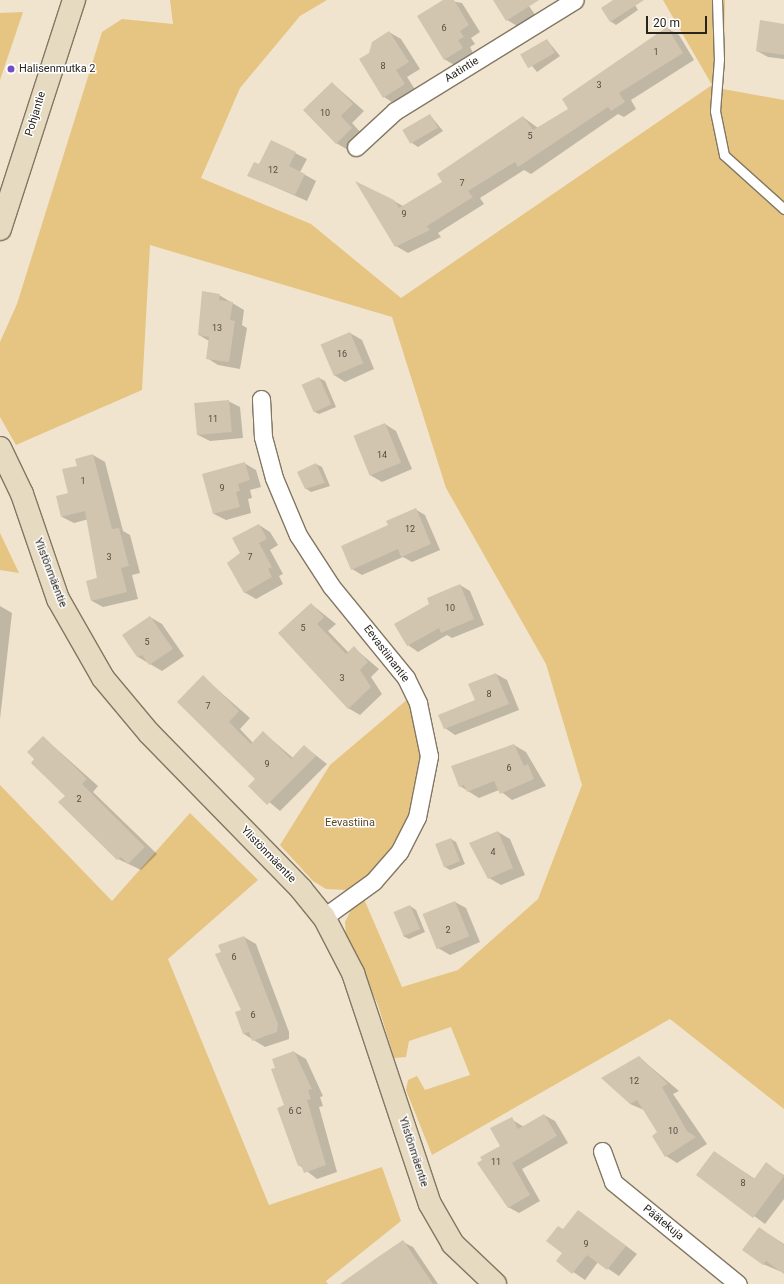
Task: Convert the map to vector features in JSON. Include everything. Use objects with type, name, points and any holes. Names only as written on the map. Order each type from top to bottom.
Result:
[{"type":"street","name":"Pohjantie","points":[[0,229],[74,0]]},
{"type":"street","name":"Aatintie","points":[[356,147],[395,111],[574,0]]},
{"type":"street","name":"Eevastiinantie","points":[[261,399],[263,437],[272,472],[298,535],[331,586],[406,678],[418,702],[429,756],[417,817],[399,852],[374,881],[324,917]]},
{"type":"street","name":"Ylistönmäentie","points":[[0,448],[22,494],[58,599],[103,678],[149,733],[301,889],[324,917],[353,973],[430,1204],[453,1244],[495,1284]]},
{"type":"street","name":"Päätekuja","points":[[602,1151],[613,1182],[738,1284]]},
{"type":"lane","points":[[717,0],[719,59],[715,111],[724,155],[784,209]]},
{"type":"green space","points":[[170,0],[327,0],[300,16],[240,88],[201,178],[311,224],[401,298],[712,85],[663,0],[725,0],[723,89],[784,100],[784,1109],[670,1019],[432,1155],[406,1090],[408,1080],[417,1076],[425,1090],[470,1075],[451,1027],[409,1041],[406,1057],[394,1058],[378,1005],[346,938],[345,922],[352,908],[364,899],[402,987],[458,970],[538,899],[582,785],[546,664],[446,488],[392,317],[150,245],[142,390],[16,445],[0,417],[0,342],[17,304],[102,32],[122,19],[173,24]]},
{"type":"green space","points":[[23,12],[0,80],[0,13]]},
{"type":"green space","points":[[0,533],[19,573],[0,570]]},
{"type":"green space","name":"Eevastiina","points":[[409,698],[420,757],[410,814],[391,848],[366,877],[347,890],[326,889],[313,881],[280,845],[330,765]]},
{"type":"green space","points":[[0,785],[112,901],[190,813],[258,880],[168,959],[269,1205],[382,1167],[401,1221],[326,1281],[328,1284],[0,1284]]},
{"type":"building","points":[[443,0],[454,0],[469,25],[460,31],[464,37],[458,40],[463,48],[444,60],[417,16]]},
{"type":"building","points":[[493,0],[539,0],[506,21]]},
{"type":"building","points":[[613,0],[644,0],[610,22],[601,8]]},
{"type":"building","points":[[760,20],[784,24],[784,55],[756,51]]},
{"type":"building","points":[[667,27],[683,53],[619,93],[625,102],[611,111],[608,107],[518,167],[515,162],[468,191],[473,197],[427,226],[430,230],[395,247],[355,181],[394,200],[399,208],[442,182],[437,174],[523,116],[533,130],[568,109],[562,99]]},
{"type":"building","points":[[389,31],[409,62],[396,70],[405,84],[383,98],[359,59],[369,53],[372,42]]},
{"type":"building","points":[[547,39],[555,53],[528,68],[520,54]]},
{"type":"building","points":[[332,82],[353,104],[341,116],[352,128],[336,144],[303,110]]},
{"type":"building","points":[[430,114],[438,128],[410,144],[402,130]]},
{"type":"building","points":[[271,140],[296,152],[289,166],[305,174],[295,195],[247,176],[254,162],[259,164]]},
{"type":"building","points":[[202,291],[220,294],[219,300],[233,302],[230,320],[235,321],[229,362],[206,359],[209,337],[198,335]]},
{"type":"building","points":[[350,332],[363,363],[334,376],[321,345]]},
{"type":"building","points":[[319,377],[331,404],[314,412],[302,385]]},
{"type":"building","points":[[229,400],[232,432],[197,435],[194,403]]},
{"type":"building","points":[[385,423],[401,463],[370,476],[353,436]]},
{"type":"building","points":[[93,454],[112,529],[119,528],[129,566],[121,568],[127,592],[91,601],[86,581],[97,578],[85,511],[61,517],[56,496],[68,493],[62,469],[77,466],[75,459]]},
{"type":"building","points":[[245,462],[250,480],[238,484],[240,491],[236,492],[240,507],[213,514],[202,474]]},
{"type":"building","points":[[316,463],[325,483],[305,489],[297,472]]},
{"type":"building","points":[[416,508],[431,544],[401,557],[398,549],[351,570],[341,546],[388,525],[386,521]]},
{"type":"building","points":[[259,524],[267,539],[259,543],[272,567],[268,569],[272,577],[244,593],[227,563],[240,553],[232,538]]},
{"type":"building","points":[[460,584],[474,619],[441,633],[439,628],[407,646],[394,624],[429,604],[427,598]]},
{"type":"building","points":[[311,603],[324,617],[317,624],[346,654],[354,646],[368,662],[360,670],[371,687],[348,709],[278,633]]},
{"type":"building","points":[[150,616],[173,649],[149,665],[142,655],[137,657],[122,635]]},
{"type":"building","points":[[496,673],[509,704],[444,729],[438,715],[475,700],[468,684]]},
{"type":"building","points":[[203,675],[239,711],[229,722],[251,744],[263,731],[291,759],[304,745],[316,756],[267,805],[248,786],[255,779],[177,702]]},
{"type":"building","points":[[43,736],[87,779],[82,784],[145,847],[128,864],[121,857],[117,860],[58,802],[65,796],[31,763],[34,759],[27,752]]},
{"type":"building","points":[[514,744],[524,766],[528,764],[534,779],[500,794],[494,781],[467,792],[464,785],[459,787],[451,766]]},
{"type":"building","points":[[498,831],[513,868],[488,879],[469,843]]},
{"type":"building","points":[[451,838],[460,861],[444,867],[435,844]]},
{"type":"building","points":[[455,901],[469,936],[437,949],[423,914]]},
{"type":"building","points":[[410,905],[420,929],[404,936],[393,912]]},
{"type":"building","points":[[244,936],[278,1024],[277,1032],[252,1041],[249,1032],[243,1034],[235,1012],[241,1010],[215,954],[221,952],[218,945]]},
{"type":"building","points":[[294,1051],[312,1089],[308,1090],[311,1099],[307,1100],[326,1165],[304,1173],[301,1165],[298,1166],[277,1108],[284,1105],[271,1069],[275,1068],[272,1059]]},
{"type":"building","points":[[639,1056],[668,1084],[662,1087],[687,1131],[696,1137],[665,1157],[652,1136],[657,1132],[637,1100],[630,1104],[601,1078]]},
{"type":"building","points":[[544,1114],[557,1136],[512,1163],[530,1195],[508,1208],[477,1163],[482,1160],[480,1157],[500,1146],[490,1128],[512,1117],[518,1129]]},
{"type":"building","points":[[714,1151],[754,1179],[766,1162],[784,1176],[753,1218],[696,1175]]},
{"type":"building","points":[[578,1210],[626,1246],[607,1270],[587,1255],[572,1274],[556,1261],[562,1253],[546,1241],[558,1226],[563,1229]]},
{"type":"building","points":[[759,1227],[784,1245],[784,1274],[766,1261],[763,1265],[742,1250]]},
{"type":"building","points":[[403,1240],[433,1284],[340,1284],[378,1257]]},
{"type":"place","name":"Halisenmutka 2","points":[[11,69]]}]
